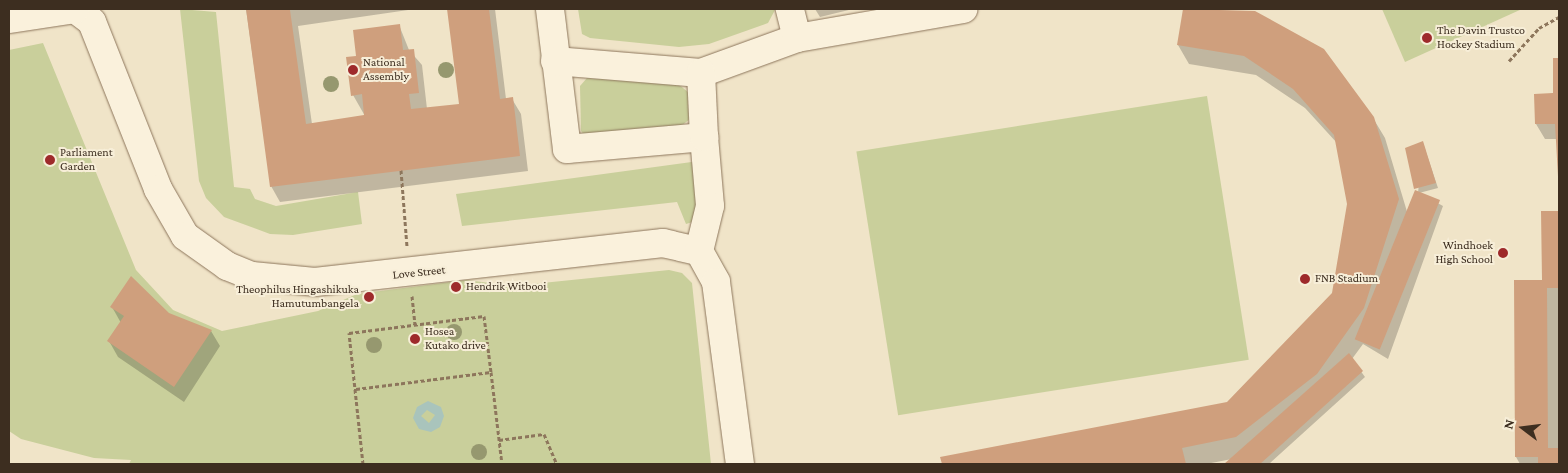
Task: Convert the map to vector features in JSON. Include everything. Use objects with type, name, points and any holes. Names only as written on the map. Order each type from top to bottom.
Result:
[{"type":"street","name":"Love Street","points":[[9,20],[75,9],[92,22],[158,189],[185,236],[227,266],[252,276],[315,282],[663,243],[699,251]]},
{"type":"street","points":[[550,9],[567,149],[704,137]]},
{"type":"street","points":[[790,9],[798,38]]},
{"type":"street","points":[[555,61],[701,74],[798,38],[964,9]]},
{"type":"street","points":[[701,74],[710,206],[699,251],[716,282],[740,464]]},
{"type":"path","points":[[1509,61],[1539,28],[1559,17]]},
{"type":"path","points":[[363,464],[350,333],[484,316],[502,464]]},
{"type":"path","points":[[356,389],[491,372]]},
{"type":"path","points":[[499,440],[544,434],[557,464]]},
{"type":"green space","points":[[180,9],[216,12],[234,187],[250,189],[255,199],[276,206],[358,192],[362,224],[293,235],[270,234],[224,217],[206,198],[199,181]]},
{"type":"green space","points":[[578,9],[775,10],[768,23],[709,44],[679,47],[590,38],[582,34]]},
{"type":"green space","name":"The Davin Trustco Hockey Stadium","points":[[1382,9],[1522,9],[1405,62]]},
{"type":"green space","name":"Parliament Garden","points":[[43,43],[136,270],[173,310],[222,331],[318,311],[357,294],[466,280],[513,286],[669,270],[682,273],[692,283],[711,464],[129,464],[131,460],[94,458],[21,439],[9,431],[9,50]]},
{"type":"green space","points":[[587,78],[678,84],[688,92],[690,119],[681,126],[587,138],[581,131],[580,86]]},
{"type":"green space","points":[[1207,96],[1249,360],[898,415],[856,152]]},
{"type":"green space","points":[[699,161],[699,220],[686,224],[677,202],[462,226],[456,194]]},
{"type":"water","points":[[428,401],[441,407],[444,416],[440,427],[431,432],[419,429],[413,418],[417,407]],"holes":[[[427,410],[435,415],[429,423],[421,416]]]},
{"type":"building","points":[[246,9],[294,9],[290,10],[306,124],[364,115],[362,94],[351,96],[346,57],[356,56],[353,30],[400,24],[403,50],[414,49],[419,93],[409,94],[411,109],[459,104],[447,9],[489,9],[500,99],[513,97],[520,156],[270,187]]},
{"type":"building","points":[[1183,9],[1255,11],[1324,49],[1374,117],[1399,199],[1364,308],[1317,374],[1236,437],[1182,448],[1186,464],[942,464],[940,457],[1227,402],[1332,293],[1347,204],[1334,135],[1293,89],[1244,56],[1177,45]]},
{"type":"building","points":[[1553,58],[1559,58],[1559,194],[1555,124],[1535,124],[1534,94],[1553,93]]},
{"type":"building","points":[[1423,141],[1436,183],[1414,189],[1405,148]]},
{"type":"building","points":[[1415,190],[1440,200],[1380,349],[1355,339]]},
{"type":"building","points":[[1541,211],[1559,211],[1559,288],[1547,288],[1548,448],[1559,448],[1559,464],[1538,464],[1538,457],[1515,457],[1514,280],[1542,280]]},
{"type":"building","points":[[131,276],[169,313],[212,330],[174,387],[107,341],[124,316],[110,307]]},
{"type":"building","points":[[1349,353],[1363,371],[1260,464],[1224,464]]},
{"type":"place","name":"The Davin Trustco Hockey Stadium","points":[[1427,38]]},
{"type":"place","name":"National Assembly","points":[[353,70]]},
{"type":"place","name":"Parliament Garden","points":[[50,160]]},
{"type":"place","name":"Windhoek High School","points":[[1503,253]]},
{"type":"place","name":"FNB Stadium","points":[[1305,279]]},
{"type":"place","name":"Hendrik Witbooi","points":[[456,287]]},
{"type":"place","name":"Theophilus Hingashikuka Hamutumbangela","points":[[369,297]]},
{"type":"place","name":"Hosea Kutako drive","points":[[415,339]]}]
